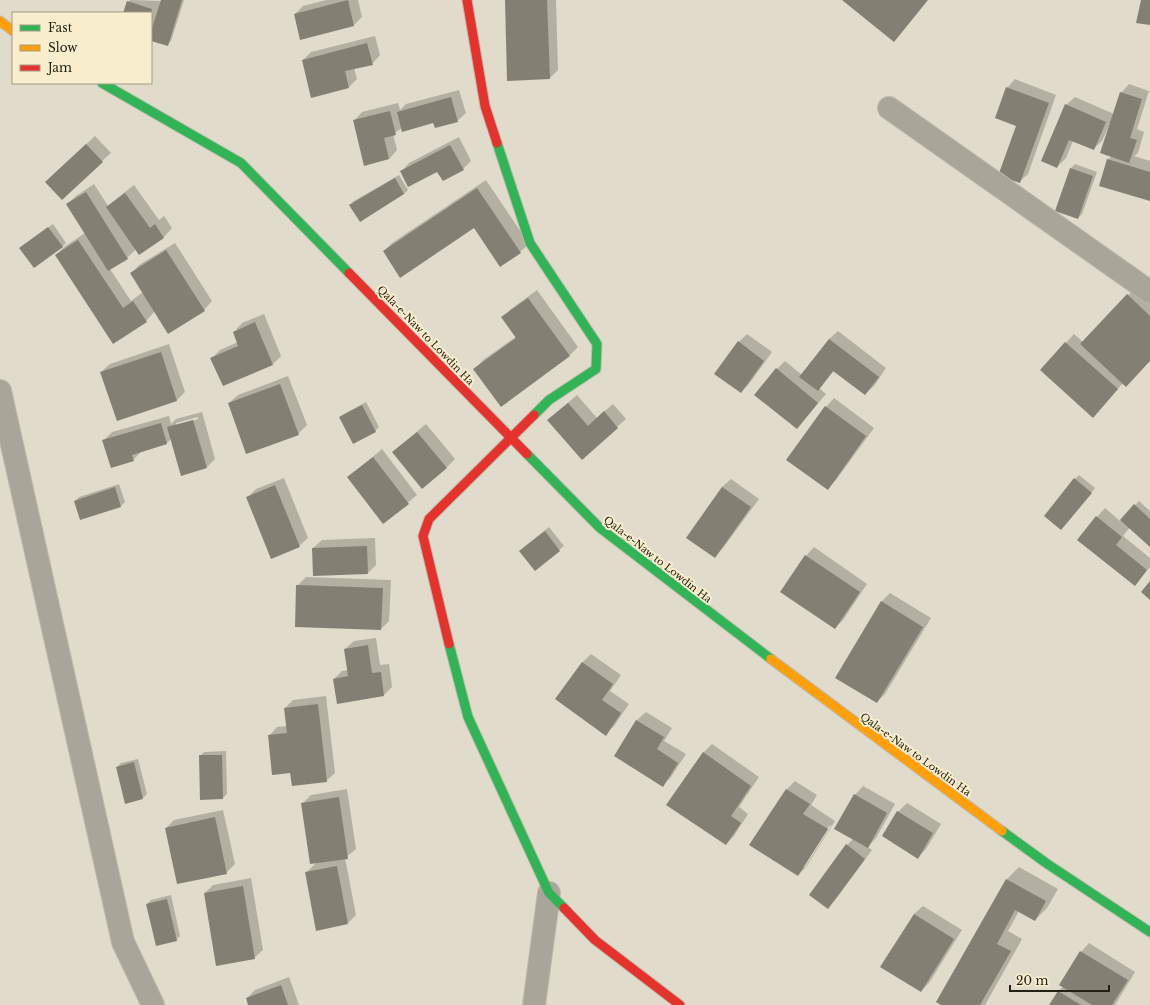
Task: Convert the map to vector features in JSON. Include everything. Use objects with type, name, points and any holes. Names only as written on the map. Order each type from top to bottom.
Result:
[{"type":"main road","points":[[467,0],[485,106],[530,243],[597,344],[596,369],[549,400],[429,519],[423,536],[468,717],[549,893],[595,940],[680,1005]]},
{"type":"main road","points":[[0,21],[12,30]]},
{"type":"main road","name":"Qala-e-Naw to Lowdin Ha","points":[[104,84],[242,163],[600,528],[806,686],[1039,858],[1150,932]]},
{"type":"street","points":[[889,108],[1150,292]]},
{"type":"street","points":[[0,391],[123,942],[153,1005]]},
{"type":"street","points":[[534,1005],[549,893]]},
{"type":"building","points":[[161,0],[182,0],[168,46],[152,41],[152,28]]},
{"type":"building","points":[[348,0],[354,26],[300,40],[294,14]]},
{"type":"building","points":[[505,0],[547,0],[550,79],[507,81]]},
{"type":"building","points":[[842,0],[928,0],[894,42]]},
{"type":"building","points":[[1141,0],[1150,0],[1150,25],[1136,23]]},
{"type":"building","points":[[127,1],[152,9],[151,12],[123,12]]},
{"type":"building","points":[[367,43],[373,65],[345,71],[349,88],[311,98],[302,60]]},
{"type":"building","points":[[1006,87],[1049,103],[1020,183],[998,176],[1016,126],[995,118]]},
{"type":"building","points":[[1120,92],[1142,99],[1130,138],[1137,140],[1129,163],[1100,153]]},
{"type":"building","points":[[451,97],[458,122],[435,128],[433,123],[402,132],[397,112]]},
{"type":"building","points":[[1065,104],[1106,122],[1094,150],[1069,140],[1057,168],[1041,161]]},
{"type":"building","points":[[390,111],[396,135],[384,138],[389,159],[364,166],[353,120]]},
{"type":"building","points":[[86,144],[103,162],[62,200],[45,182]]},
{"type":"building","points":[[450,145],[464,170],[443,181],[437,172],[408,187],[400,171]]},
{"type":"building","points":[[1107,159],[1150,172],[1150,201],[1099,186]]},
{"type":"building","points":[[1070,168],[1093,176],[1078,219],[1055,211]]},
{"type":"building","points":[[395,178],[404,194],[360,222],[349,205]]},
{"type":"building","points":[[477,188],[521,253],[500,267],[474,228],[400,278],[383,251]]},
{"type":"building","points":[[86,192],[128,259],[108,271],[66,204]]},
{"type":"building","points":[[125,193],[150,228],[155,224],[164,238],[139,255],[106,207]]},
{"type":"building","points":[[48,227],[63,247],[34,268],[19,248]]},
{"type":"building","points":[[78,240],[123,308],[133,301],[147,322],[113,344],[55,255]]},
{"type":"building","points":[[166,250],[205,311],[168,334],[130,273]]},
{"type":"building","points":[[1127,294],[1150,316],[1150,361],[1126,387],[1080,344]]},
{"type":"building","points":[[528,298],[570,356],[501,407],[473,369],[516,338],[501,317]]},
{"type":"building","points":[[255,322],[273,365],[223,386],[210,358],[238,346],[233,332]]},
{"type":"building","points":[[829,339],[879,377],[865,395],[833,371],[818,391],[799,377]]},
{"type":"building","points":[[738,341],[764,361],[741,393],[714,374]]},
{"type":"building","points":[[1065,342],[1118,389],[1093,418],[1040,370]]},
{"type":"building","points":[[161,352],[177,401],[117,421],[100,372]]},
{"type":"building","points":[[776,368],[818,403],[797,429],[754,395]]},
{"type":"building","points":[[280,384],[299,435],[246,454],[228,403]]},
{"type":"building","points":[[568,403],[588,426],[604,411],[618,428],[582,460],[547,420]]},
{"type":"building","points":[[362,405],[376,432],[353,444],[339,417]]},
{"type":"building","points":[[825,406],[866,436],[828,490],[786,460]]},
{"type":"building","points":[[193,420],[207,468],[181,476],[167,427]]},
{"type":"building","points":[[161,423],[167,444],[132,455],[134,461],[111,468],[102,440]]},
{"type":"building","points":[[417,432],[447,468],[422,489],[392,452]]},
{"type":"building","points":[[373,457],[409,504],[383,524],[347,477]]},
{"type":"building","points":[[1074,478],[1092,493],[1061,530],[1044,516]]},
{"type":"building","points":[[275,485],[300,547],[271,559],[246,497]]},
{"type":"building","points":[[115,487],[121,507],[80,520],[74,501]]},
{"type":"building","points":[[722,487],[751,507],[715,558],[686,538]]},
{"type":"building","points":[[1134,504],[1150,519],[1150,547],[1120,520]]},
{"type":"building","points":[[1096,516],[1122,537],[1116,545],[1147,570],[1135,586],[1077,540]]},
{"type":"building","points":[[545,531],[560,551],[535,571],[519,551]]},
{"type":"building","points":[[367,546],[368,574],[313,576],[312,548]]},
{"type":"building","points":[[805,555],[860,592],[835,629],[780,592]]},
{"type":"building","points":[[1150,581],[1150,600],[1141,592]]},
{"type":"building","points":[[296,585],[383,588],[381,630],[295,627]]},
{"type":"building","points":[[881,601],[923,627],[877,703],[835,678]]},
{"type":"building","points":[[368,645],[372,673],[381,672],[384,696],[337,704],[333,679],[348,676],[344,649]]},
{"type":"building","points":[[582,662],[613,684],[602,700],[621,713],[606,736],[555,699]]},
{"type":"building","points":[[318,704],[327,782],[292,786],[290,773],[272,775],[268,735],[287,733],[284,708]]},
{"type":"building","points":[[636,720],[664,737],[657,749],[678,763],[663,787],[614,756]]},
{"type":"building","points":[[703,752],[751,786],[731,816],[741,823],[726,845],[666,805]]},
{"type":"building","points":[[199,755],[222,755],[223,799],[200,800]]},
{"type":"building","points":[[134,762],[143,799],[125,804],[116,767]]},
{"type":"building","points":[[786,789],[810,804],[803,814],[828,829],[798,876],[749,845]]},
{"type":"building","points":[[854,794],[887,813],[868,848],[834,829]]},
{"type":"building","points":[[339,797],[348,859],[310,864],[301,803]]},
{"type":"building","points":[[897,811],[933,833],[918,859],[882,836]]},
{"type":"building","points":[[215,817],[227,874],[177,884],[165,828]]},
{"type":"building","points":[[846,844],[865,859],[828,909],[809,895]]},
{"type":"building","points":[[337,866],[348,924],[316,931],[305,872]]},
{"type":"building","points":[[1006,879],[1046,901],[1035,921],[1015,910],[997,944],[1011,951],[980,1005],[941,1005],[936,1002]]},
{"type":"building","points":[[243,886],[255,959],[216,966],[204,893]]},
{"type":"building","points":[[167,899],[177,941],[156,946],[146,904]]},
{"type":"building","points":[[914,914],[954,939],[921,992],[880,967]]},
{"type":"building","points":[[1080,951],[1128,980],[1112,1005],[1092,1005],[1059,985]]},
{"type":"building","points":[[281,985],[288,1005],[248,1005],[246,998]]},
{"type":"building","points":[[1058,991],[1081,1005],[1049,1005]]},
{"type":"traffic: fast","points":[[104,84],[241,163],[349,273]]},
{"type":"traffic: fast","points":[[497,143],[530,243],[597,344],[596,369],[549,400],[534,415]]},
{"type":"traffic: fast","points":[[527,454],[600,528],[771,659]]},
{"type":"traffic: fast","points":[[449,644],[468,717],[549,893],[564,908]]},
{"type":"traffic: fast","points":[[1002,831],[1046,863],[1150,932]]},
{"type":"traffic: slow","points":[[0,21],[12,30]]},
{"type":"traffic: slow","points":[[771,659],[1002,831]]},
{"type":"traffic: jam","points":[[467,0],[485,106],[497,143]]},
{"type":"traffic: jam","points":[[349,273],[527,454]]},
{"type":"traffic: jam","points":[[449,644],[423,536],[429,519],[534,415]]},
{"type":"traffic: jam","points":[[564,908],[595,940],[680,1005]]}]
